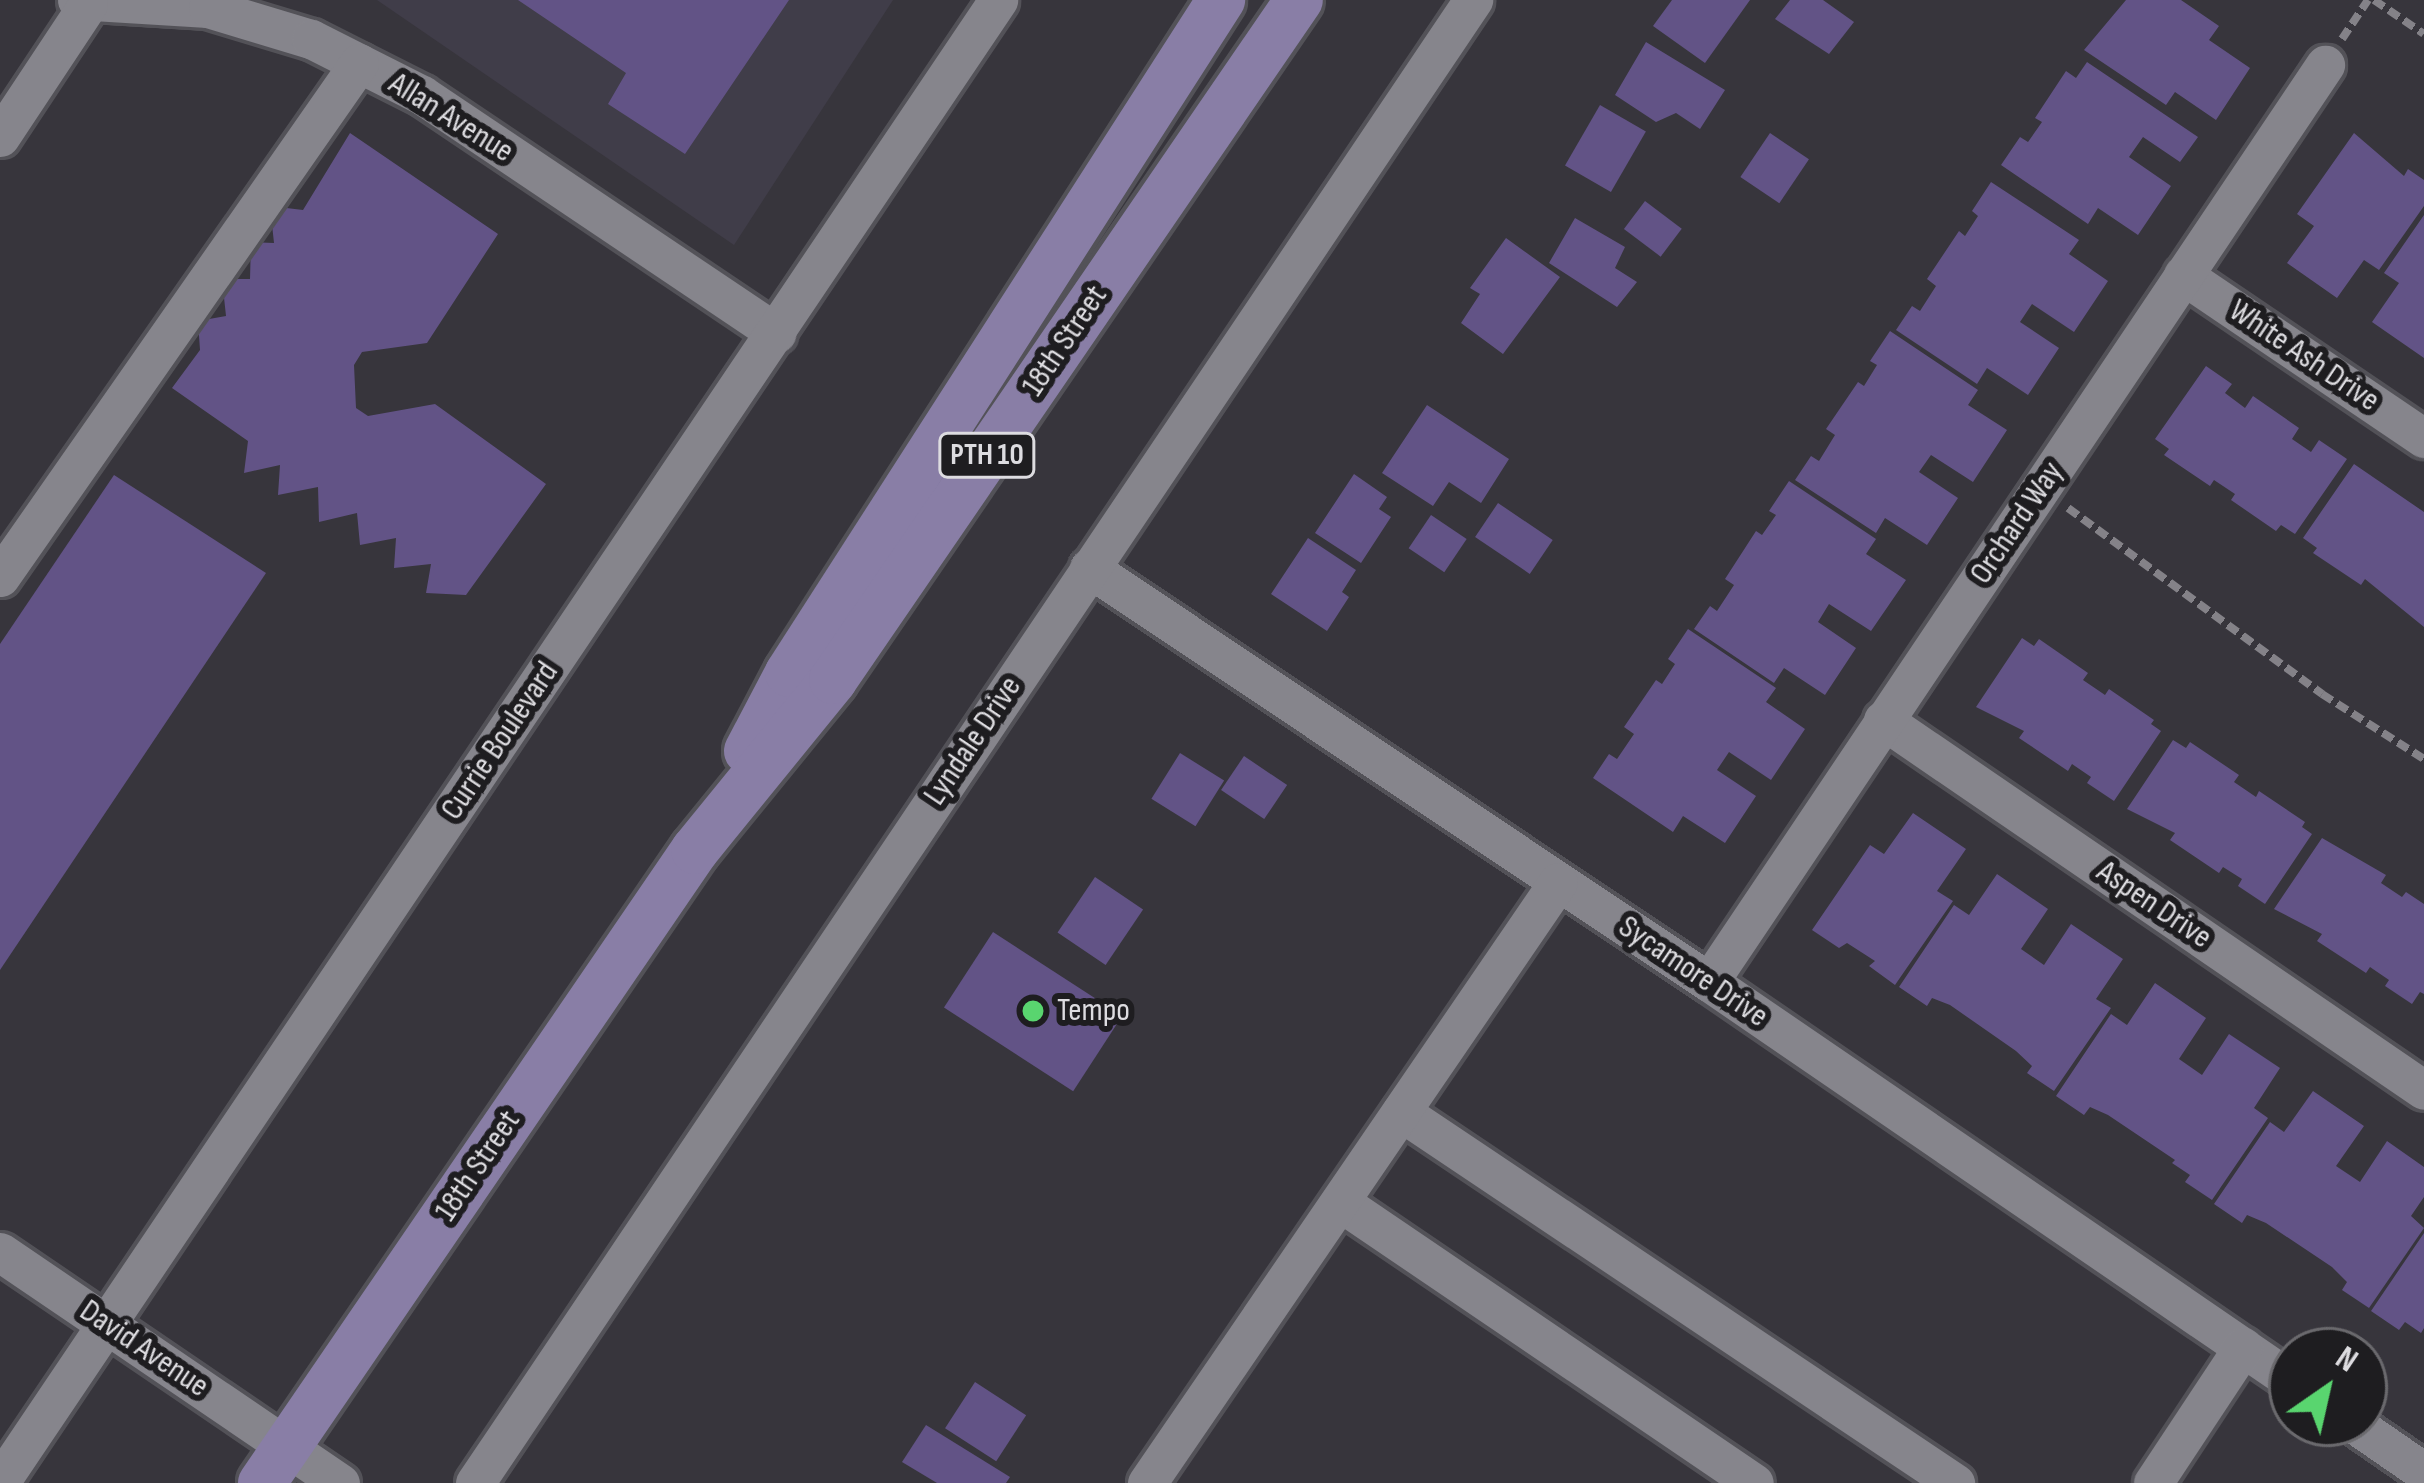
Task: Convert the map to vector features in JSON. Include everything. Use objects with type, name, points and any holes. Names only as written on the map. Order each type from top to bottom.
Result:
[{"type":"main road","name":"18th Street","points":[[695,850],[789,673],[1221,0]]},
{"type":"main road","name":"18th Street","points":[[274,1464],[695,850],[833,680],[1299,0]]},
{"type":"street","name":"Currie Boulevard","points":[[5,1464],[107,1323],[998,0]]},
{"type":"street","name":"Lyndale Drive","points":[[475,1483],[1473,0]]},
{"type":"street","name":"Allan Avenue","points":[[82,2],[208,8],[311,39],[422,95],[776,333]]},
{"type":"street","points":[[0,136],[82,2]]},
{"type":"street","points":[[0,577],[359,63]]},
{"type":"street","name":"Orchard Way","points":[[1709,982],[2325,65]]},
{"type":"street","name":"White Ash Drive","points":[[2183,275],[2424,438]]},
{"type":"street","name":"Sycamore Drive","points":[[1089,568],[1709,982],[2268,1364]]},
{"type":"street","name":"Aspen Drive","points":[[1883,720],[2424,1090]]},
{"type":"street","points":[[1147,1483],[1558,882]]},
{"type":"street","points":[[1401,1112],[1955,1483]]},
{"type":"street","points":[[1340,1202],[1754,1483]]},
{"type":"street","name":"David Avenue","points":[[0,1252],[107,1323],[274,1464],[340,1483]]},
{"type":"street","points":[[2153,1483],[2243,1347]]},
{"type":"street","points":[[2388,1447],[2424,1472]]},
{"type":"path","points":[[2374,0],[2424,34]]},
{"type":"path","points":[[2041,488],[2322,694],[2424,759]]},
{"type":"shaded area","points":[[377,0],[893,0],[734,245]]},
{"type":"building","points":[[518,0],[789,0],[685,154],[608,104],[626,73]]},
{"type":"building","points":[[1672,0],[1750,0],[1705,63],[1653,26]]},
{"type":"building","points":[[1790,0],[1823,0],[1854,22],[1829,54],[1775,19]]},
{"type":"building","points":[[2126,0],[2181,0],[2219,26],[2209,40],[2250,68],[2216,120],[2175,92],[2166,105],[2084,50]]},
{"type":"building","points":[[1646,42],[1725,90],[1700,129],[1676,113],[1656,122],[1615,95]]},
{"type":"building","points":[[2087,62],[2198,137],[2180,162],[2143,137],[2129,157],[2171,186],[2138,235],[2098,208],[2088,224],[2001,165],[2020,137],[2028,142],[2042,122],[2035,118],[2066,71],[2076,78]]},
{"type":"building","points":[[1600,105],[1646,132],[1611,192],[1565,166]]},
{"type":"building","points":[[350,133],[498,234],[427,343],[362,352],[354,365],[356,408],[368,416],[435,404],[546,484],[466,595],[426,593],[431,564],[394,568],[396,538],[360,545],[357,513],[319,522],[318,487],[278,495],[280,465],[244,473],[248,441],[172,388],[200,350],[198,321],[226,316],[222,279],[250,279],[251,242],[274,243],[270,206],[303,210]]},
{"type":"building","points":[[1770,133],[1809,159],[1779,203],[1740,177]]},
{"type":"building","points":[[2354,133],[2404,176],[2408,169],[2424,180],[2424,206],[2379,270],[2364,260],[2337,298],[2287,263],[2314,226],[2297,214]]},
{"type":"building","points":[[1991,182],[2079,240],[2069,254],[2108,281],[2074,332],[2032,304],[2020,322],[2059,348],[2028,395],[1987,368],[1977,384],[1896,330],[1912,306],[1920,311],[1936,286],[1927,279],[1959,231],[1965,236],[1978,216],[1972,211]]},
{"type":"building","points":[[1645,201],[1682,229],[1661,257],[1624,229]]},
{"type":"building","points":[[2424,215],[2424,358],[2372,322],[2399,283],[2384,273]]},
{"type":"building","points":[[1575,218],[1625,247],[1615,268],[1637,282],[1617,307],[1549,263]]},
{"type":"building","points":[[1506,238],[1560,277],[1503,354],[1461,323],[1480,294],[1470,288]]},
{"type":"building","points":[[1890,331],[1978,390],[1968,405],[2007,430],[1973,482],[1931,455],[1919,472],[1958,498],[1927,545],[1885,518],[1876,533],[1795,480],[1811,456],[1819,461],[1835,435],[1826,429],[1858,382],[1864,386],[1877,365],[1870,361]]},
{"type":"building","points":[[2206,366],[2232,384],[2225,393],[2245,408],[2253,396],[2299,428],[2292,439],[2311,452],[2319,440],[2347,459],[2295,534],[2281,525],[2276,531],[2231,500],[2235,494],[2214,480],[2210,486],[2164,455],[2169,449],[2155,439]]},
{"type":"building","points":[[1427,405],[1509,459],[1481,503],[1449,482],[1433,506],[1382,473]]},
{"type":"building","points":[[2354,464],[2424,512],[2424,627],[2365,579],[2361,585],[2313,553],[2317,548],[2303,538]]},
{"type":"building","points":[[1354,474],[1387,497],[1379,509],[1391,517],[1361,563],[1315,533]]},
{"type":"building","points":[[114,475],[266,573],[0,970],[0,644]]},
{"type":"building","points":[[1789,481],[1876,539],[1866,554],[1906,580],[1871,631],[1829,604],[1818,622],[1856,648],[1825,695],[1784,668],[1774,683],[1694,629],[1710,606],[1717,611],[1734,585],[1725,579],[1756,531],[1762,535],[1776,515],[1769,511]]},
{"type":"building","points":[[1498,503],[1553,540],[1530,574],[1475,537]]},
{"type":"building","points":[[1431,515],[1467,539],[1444,572],[1409,548]]},
{"type":"building","points":[[1308,538],[1356,570],[1342,592],[1349,597],[1327,631],[1271,594]]},
{"type":"building","points":[[1688,629],[1776,688],[1766,702],[1805,729],[1771,780],[1729,752],[1717,770],[1756,796],[1725,843],[1683,816],[1673,832],[1593,778],[1609,754],[1617,759],[1634,734],[1624,727],[1656,680],[1662,684],[1675,664],[1668,659]]},
{"type":"building","points":[[2022,638],[2034,646],[2039,639],[2088,673],[2083,680],[2105,695],[2109,689],[2154,720],[2151,724],[2161,731],[2114,801],[2087,783],[2091,777],[2072,764],[2068,771],[2019,738],[2024,731],[1976,707]]},
{"type":"building","points":[[2173,740],[2186,748],[2190,742],[2239,775],[2234,782],[2256,797],[2259,791],[2305,822],[2302,827],[2312,834],[2265,904],[2238,886],[2242,879],[2223,867],[2219,873],[2170,840],[2175,833],[2127,809]]},
{"type":"building","points":[[1180,753],[1224,781],[1195,826],[1151,799]]},
{"type":"building","points":[[1244,756],[1287,785],[1264,819],[1221,790]]},
{"type":"building","points":[[1913,813],[1966,849],[1937,891],[1953,901],[1895,985],[1869,966],[1875,961],[1847,943],[1839,948],[1812,930],[1870,845],[1884,854]]},
{"type":"building","points":[[2322,838],[2386,875],[2381,883],[2402,897],[2406,892],[2424,904],[2424,994],[2420,992],[2412,1004],[2385,986],[2389,980],[2370,967],[2366,973],[2317,941],[2322,934],[2274,909]]},
{"type":"building","points":[[1997,874],[2048,909],[2021,949],[2044,965],[2071,924],[2123,959],[2096,999],[2111,1008],[2054,1091],[2027,1073],[2032,1066],[2016,1051],[1950,1005],[1932,998],[1927,1006],[1899,987],[1954,905],[1969,915]]},
{"type":"building","points":[[1095,877],[1143,909],[1106,965],[1058,933]]},
{"type":"building","name":"Tempo","points":[[993,932],[1122,1016],[1073,1091],[944,1007]]},
{"type":"building","points":[[2155,983],[2206,1018],[2179,1059],[2202,1075],[2229,1034],[2280,1068],[2254,1108],[2268,1118],[2212,1200],[2185,1182],[2190,1175],[2172,1163],[2175,1160],[2108,1115],[2090,1107],[2084,1115],[2056,1096],[2111,1014],[2127,1025]]},
{"type":"building","points":[[2313,1091],[2364,1126],[2336,1166],[2360,1182],[2387,1141],[2424,1167],[2424,1197],[2411,1216],[2424,1228],[2369,1308],[2342,1290],[2347,1282],[2332,1267],[2266,1223],[2247,1215],[2242,1223],[2214,1204],[2270,1122],[2284,1132]]},
{"type":"building","points":[[2424,1233],[2424,1328],[2421,1333],[2405,1322],[2399,1330],[2371,1311]]},
{"type":"building","points":[[975,1382],[1026,1415],[996,1461],[945,1428]]},
{"type":"building","points":[[926,1425],[1010,1477],[1006,1483],[937,1483],[902,1462]]},
{"type":"place","name":"Tempo","points":[[1033,1011]]}]
